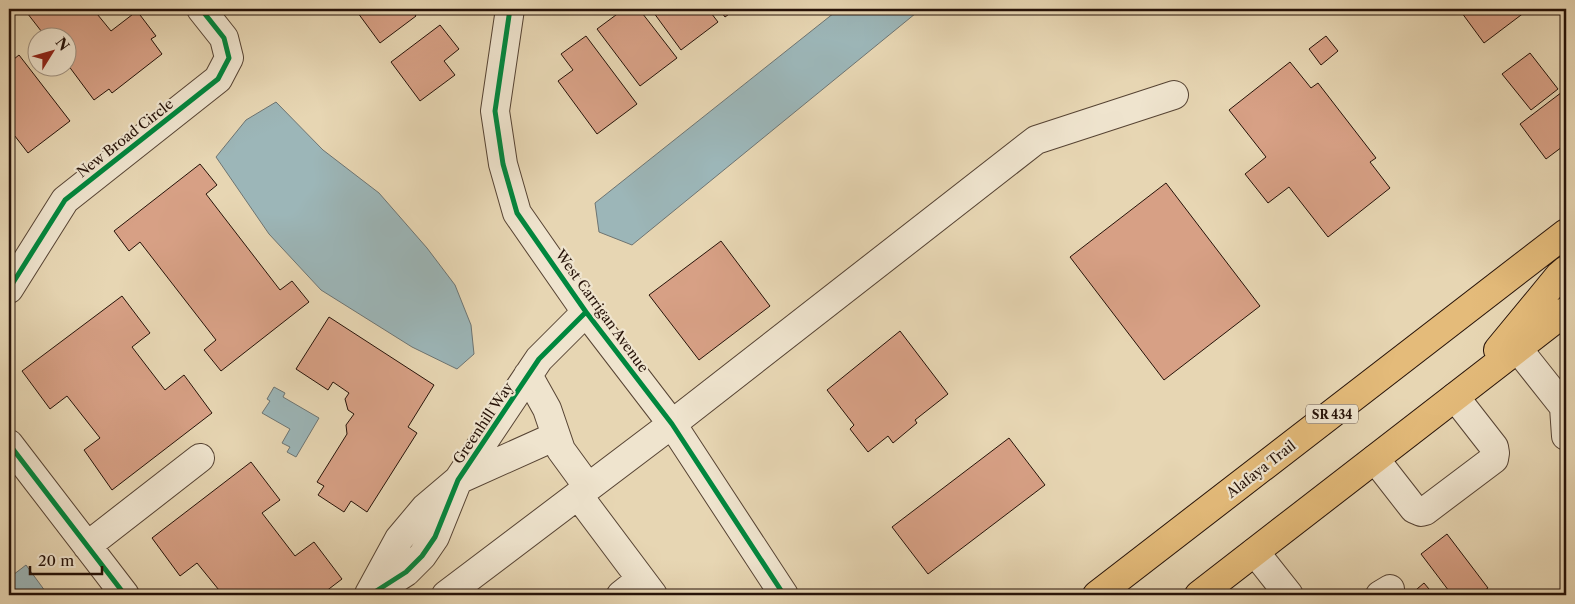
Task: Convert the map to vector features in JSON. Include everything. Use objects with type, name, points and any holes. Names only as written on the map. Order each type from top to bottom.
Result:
[{"type":"main road","name":"Alafaya Trail","points":[[1097,595],[1566,233]]},
{"type":"main road","points":[[1461,393],[1566,270]]},
{"type":"main road","points":[[1199,595],[1566,311]]},
{"type":"street","name":"New Broad Circle","points":[[9,289],[65,200],[218,79],[228,58],[224,38],[202,9]]},
{"type":"street","name":"West Carrigan Avenue","points":[[510,9],[495,111],[503,164],[517,213],[586,312],[672,424],[784,595]]},
{"type":"street","points":[[446,595],[672,424],[1036,140],[1174,95]]},
{"type":"street","name":"Greenhill Way","points":[[369,595],[399,539],[425,508],[458,480],[539,359],[586,312]]},
{"type":"street","points":[[1518,349],[1565,406],[1566,436]]},
{"type":"street","points":[[528,375],[547,409],[561,450],[638,590]]},
{"type":"street","points":[[1375,459],[1414,509],[1421,512],[1425,511],[1494,459],[1494,447],[1461,393]]},
{"type":"street","points":[[458,480],[556,436]]},
{"type":"street","points":[[9,444],[125,595]]},
{"type":"street","points":[[87,546],[200,458]]},
{"type":"street","points":[[1255,552],[1289,595]]},
{"type":"water","points":[[839,9],[921,9],[632,245],[599,232],[595,203]]},
{"type":"water","points":[[276,102],[323,150],[379,193],[427,248],[455,285],[471,325],[474,354],[457,369],[412,347],[321,290],[269,234],[216,157],[246,120]]},
{"type":"water","points":[[274,387],[285,393],[283,397],[319,418],[296,457],[287,452],[290,447],[282,443],[290,429],[262,413],[270,401],[267,399]]},
{"type":"water","points":[[26,565],[48,595],[9,595],[9,578]]},
{"type":"building","points":[[24,9],[93,9],[111,31],[137,11],[156,36],[151,39],[162,54],[112,93],[109,89],[94,100],[78,78],[78,28],[39,28]]},
{"type":"building","points":[[355,9],[411,9],[416,16],[380,43]]},
{"type":"building","points":[[624,9],[639,9],[677,58],[640,86],[597,29]]},
{"type":"building","points":[[651,9],[708,9],[718,22],[681,50]]},
{"type":"building","points":[[719,9],[736,9],[725,17]]},
{"type":"building","points":[[1459,9],[1529,9],[1484,43]]},
{"type":"building","points":[[440,25],[459,49],[444,61],[455,75],[420,101],[391,62]]},
{"type":"building","points":[[586,36],[637,104],[597,134],[558,81],[573,70],[561,54]]},
{"type":"building","points":[[1326,36],[1338,51],[1321,65],[1309,49]]},
{"type":"building","points":[[1530,53],[1558,89],[1531,110],[1502,74]]},
{"type":"building","points":[[19,55],[28,67],[28,78],[37,78],[70,121],[28,153],[11,131],[9,133],[9,63]]},
{"type":"building","points":[[1290,62],[1311,88],[1318,83],[1376,158],[1370,162],[1390,188],[1328,237],[1289,187],[1268,203],[1245,174],[1266,157],[1229,110]]},
{"type":"building","points":[[1566,89],[1566,144],[1546,159],[1520,124]]},
{"type":"building","points":[[200,164],[217,185],[206,194],[280,290],[292,281],[309,302],[221,371],[204,350],[216,340],[140,242],[129,251],[114,231]]},
{"type":"building","points":[[1166,183],[1260,306],[1164,380],[1070,257]]},
{"type":"building","points":[[721,241],[770,306],[699,360],[649,295]]},
{"type":"building","points":[[122,296],[150,333],[132,347],[165,390],[184,375],[212,413],[112,490],[84,450],[100,438],[67,396],[50,409],[22,371]]},
{"type":"building","points":[[329,317],[434,385],[408,427],[417,433],[367,512],[351,501],[344,512],[318,495],[324,486],[317,482],[347,434],[346,425],[354,414],[348,410],[345,399],[349,393],[333,382],[328,390],[296,369]]},
{"type":"building","points":[[900,331],[948,394],[915,420],[917,423],[893,443],[888,436],[868,452],[850,429],[854,425],[827,390]]},
{"type":"building","points":[[1009,438],[1045,485],[928,574],[892,527]]},
{"type":"building","points":[[251,462],[280,500],[262,513],[295,556],[314,542],[342,579],[321,595],[223,595],[197,563],[180,576],[152,538]]},
{"type":"building","points":[[1447,534],[1488,588],[1478,595],[1452,595],[1421,554]]},
{"type":"building","points":[[1424,583],[1434,595],[1410,595]]},
{"type":"cycle path","points":[[9,289],[65,200],[218,79],[229,58],[224,38],[201,9]]},
{"type":"cycle path","points":[[510,9],[495,111],[503,164],[517,213],[586,312],[672,424],[784,595]]},
{"type":"cycle path","points":[[370,595],[406,572],[422,556],[435,537],[458,480],[539,359],[586,312]]},
{"type":"cycle path","points":[[9,444],[125,595]]}]
